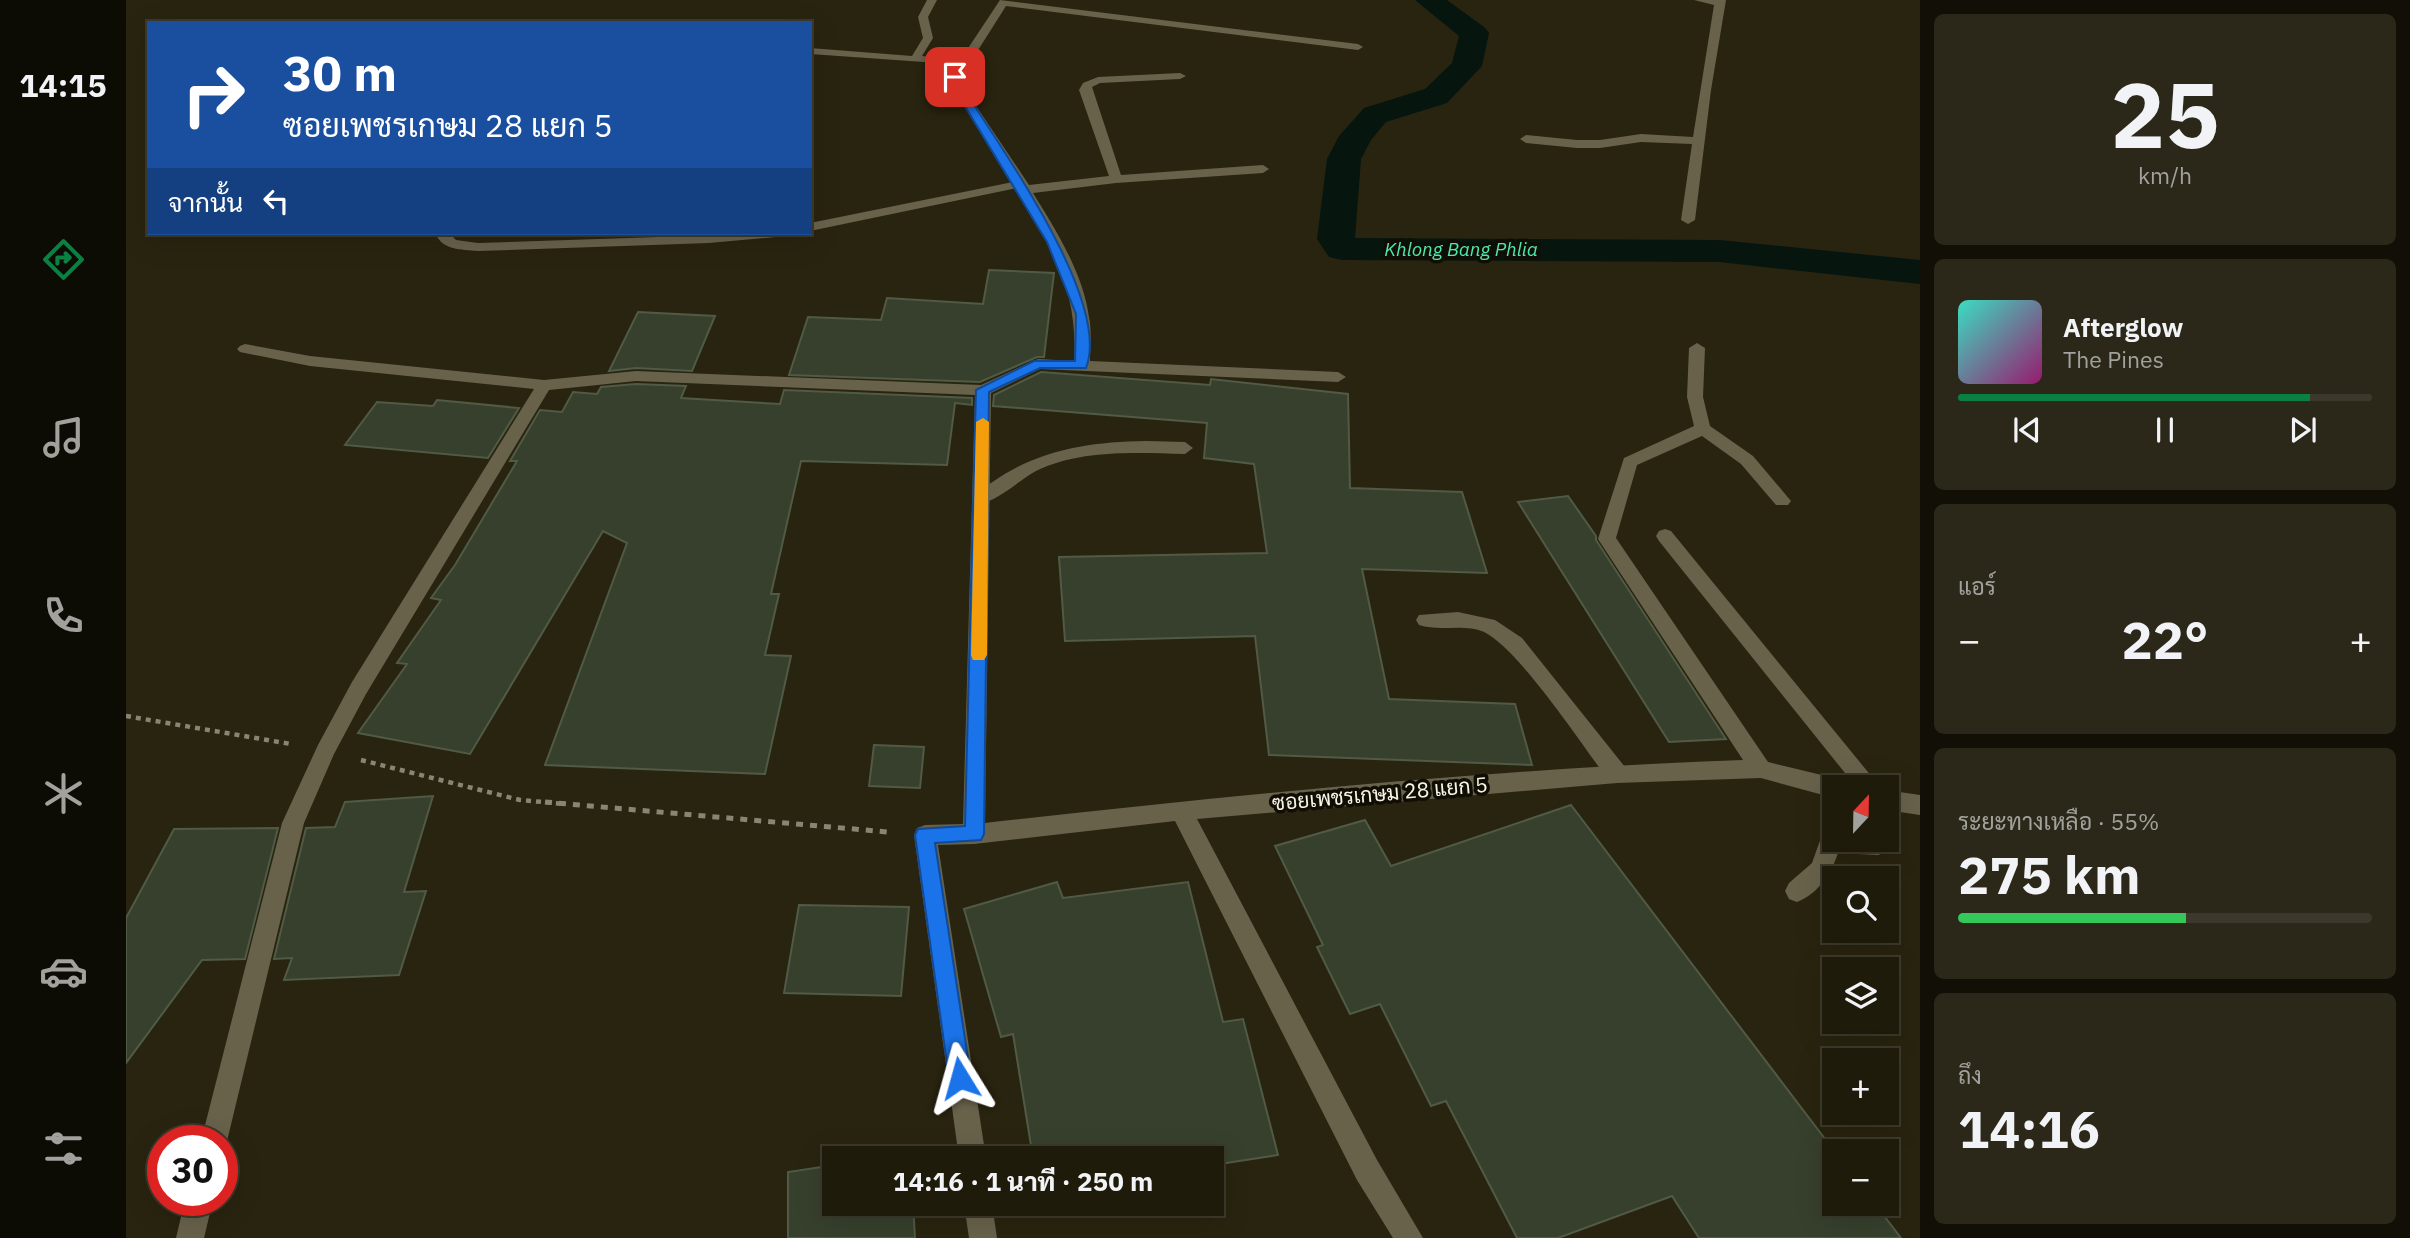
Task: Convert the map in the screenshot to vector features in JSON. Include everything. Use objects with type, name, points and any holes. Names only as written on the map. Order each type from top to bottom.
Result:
[{"type":"street","points":[[916,58],[928,38],[929,31],[923,22],[932,0]]},
{"type":"street","points":[[1688,220],[1720,2],[1699,0]]},
{"type":"street","points":[[1082,366],[1082,314],[1053,242],[1022,187],[958,88],[955,77],[1004,1],[1357,47]]},
{"type":"street","points":[[812,51],[963,63]]},
{"type":"street","points":[[1116,179],[1086,90],[1087,85],[1098,80],[1180,76]]},
{"type":"street","points":[[1526,139],[1577,144],[1641,138],[1698,141]]},
{"type":"street","points":[[812,227],[1022,187],[1263,169]]},
{"type":"street","points":[[443,235],[444,240],[453,244],[478,247],[734,235]]},
{"type":"street","points":[[1697,348],[1695,397],[1703,429],[1744,454],[1764,474],[1782,501]]},
{"type":"street","points":[[245,349],[310,361],[544,385],[636,376],[983,390],[1038,364],[1338,377]]},
{"type":"street","points":[[218,1125],[293,823],[325,751],[359,688],[544,385]]},
{"type":"street","points":[[974,834],[983,390]]},
{"type":"street","points":[[1703,429],[1630,462],[1607,539],[1761,769]]},
{"type":"street","points":[[982,498],[1030,466],[1069,452],[1101,446],[1185,448]]},
{"type":"street","points":[[1665,536],[1859,775]]},
{"type":"street","points":[[1426,620],[1458,619],[1488,625],[1515,643],[1617,774]]},
{"type":"street","name":"ซอยเพชรเกษม 28 แยก 5","points":[[925,835],[974,834],[1181,811],[1617,774],[1761,769],[1822,785]]},
{"type":"street","points":[[1899,802],[1920,805]]},
{"type":"street","points":[[1181,811],[1367,1170],[1409,1238]]},
{"type":"street","points":[[925,835],[970,1146]]},
{"type":"street","points":[[1797,891],[1821,869],[1827,852]]},
{"type":"street","points":[[190,1238],[195,1216]]},
{"type":"street","points":[[980,1216],[983,1238]]},
{"type":"path","points":[[126,716],[325,751],[520,800],[925,835]]},
{"type":"building","points":[[989,270],[1054,273],[1044,357],[1037,357],[980,382],[789,375],[808,317],[881,320],[887,298],[983,304]]},
{"type":"building","points":[[638,312],[715,316],[692,371],[636,368],[609,371]]},
{"type":"building","points":[[1041,372],[1210,385],[1211,379],[1348,394],[1350,488],[1462,492],[1487,573],[1362,569],[1389,699],[1515,704],[1532,765],[1269,755],[1255,636],[1065,641],[1059,557],[1267,553],[1254,464],[1204,458],[1207,423],[993,406],[994,395]]},
{"type":"building","points":[[636,384],[686,386],[681,398],[780,404],[784,390],[972,398],[972,405],[955,403],[947,465],[801,461],[771,594],[779,594],[765,655],[791,656],[765,774],[545,765],[627,543],[603,531],[470,754],[358,733],[407,664],[397,663],[441,600],[431,598],[455,565],[517,461],[510,461],[540,410],[562,412],[573,392],[597,394],[601,387]]},
{"type":"building","points":[[437,400],[519,408],[488,458],[345,445],[377,402],[433,406]]},
{"type":"building","points":[[1568,496],[1726,739],[1669,742],[1518,502]]},
{"type":"building","points":[[874,745],[924,747],[920,788],[869,786]]},
{"type":"building","points":[[433,796],[404,892],[426,891],[399,975],[284,980],[292,958],[274,959],[306,828],[335,827],[345,802]]},
{"type":"building","points":[[1571,805],[1825,1139],[1822,1139],[1822,1216],[1884,1216],[1901,1238],[1699,1238],[1672,1196],[1558,1238],[1517,1238],[1446,1101],[1431,1106],[1380,1004],[1350,1014],[1317,947],[1323,945],[1275,846],[1365,820],[1391,866]]},
{"type":"building","points":[[278,828],[245,959],[202,960],[126,1063],[126,918],[174,829]]},
{"type":"building","points":[[1057,882],[1063,898],[1188,882],[1223,1022],[1243,1019],[1278,1155],[1224,1163],[1224,1146],[1031,1146],[1013,1034],[1001,1037],[964,909]]},
{"type":"building","points":[[799,905],[909,907],[901,996],[784,993]]},
{"type":"building","points":[[822,1167],[822,1216],[914,1216],[915,1238],[788,1238],[788,1172]]},
{"type":"waterway","name":"Khlong Bang Phlia","points":[[1429,0],[1474,33],[1467,66],[1436,96],[1375,115],[1356,136],[1344,159],[1336,239],[1342,249],[1719,251],[1920,272]]},
{"type":"slow traffic","points":[[979,655],[983,422]]},
{"type":"route","points":[[955,77],[958,88],[1053,242],[1068,272],[1082,314],[1082,366],[1038,364],[983,390],[974,834],[925,835],[960,1078]]}]
